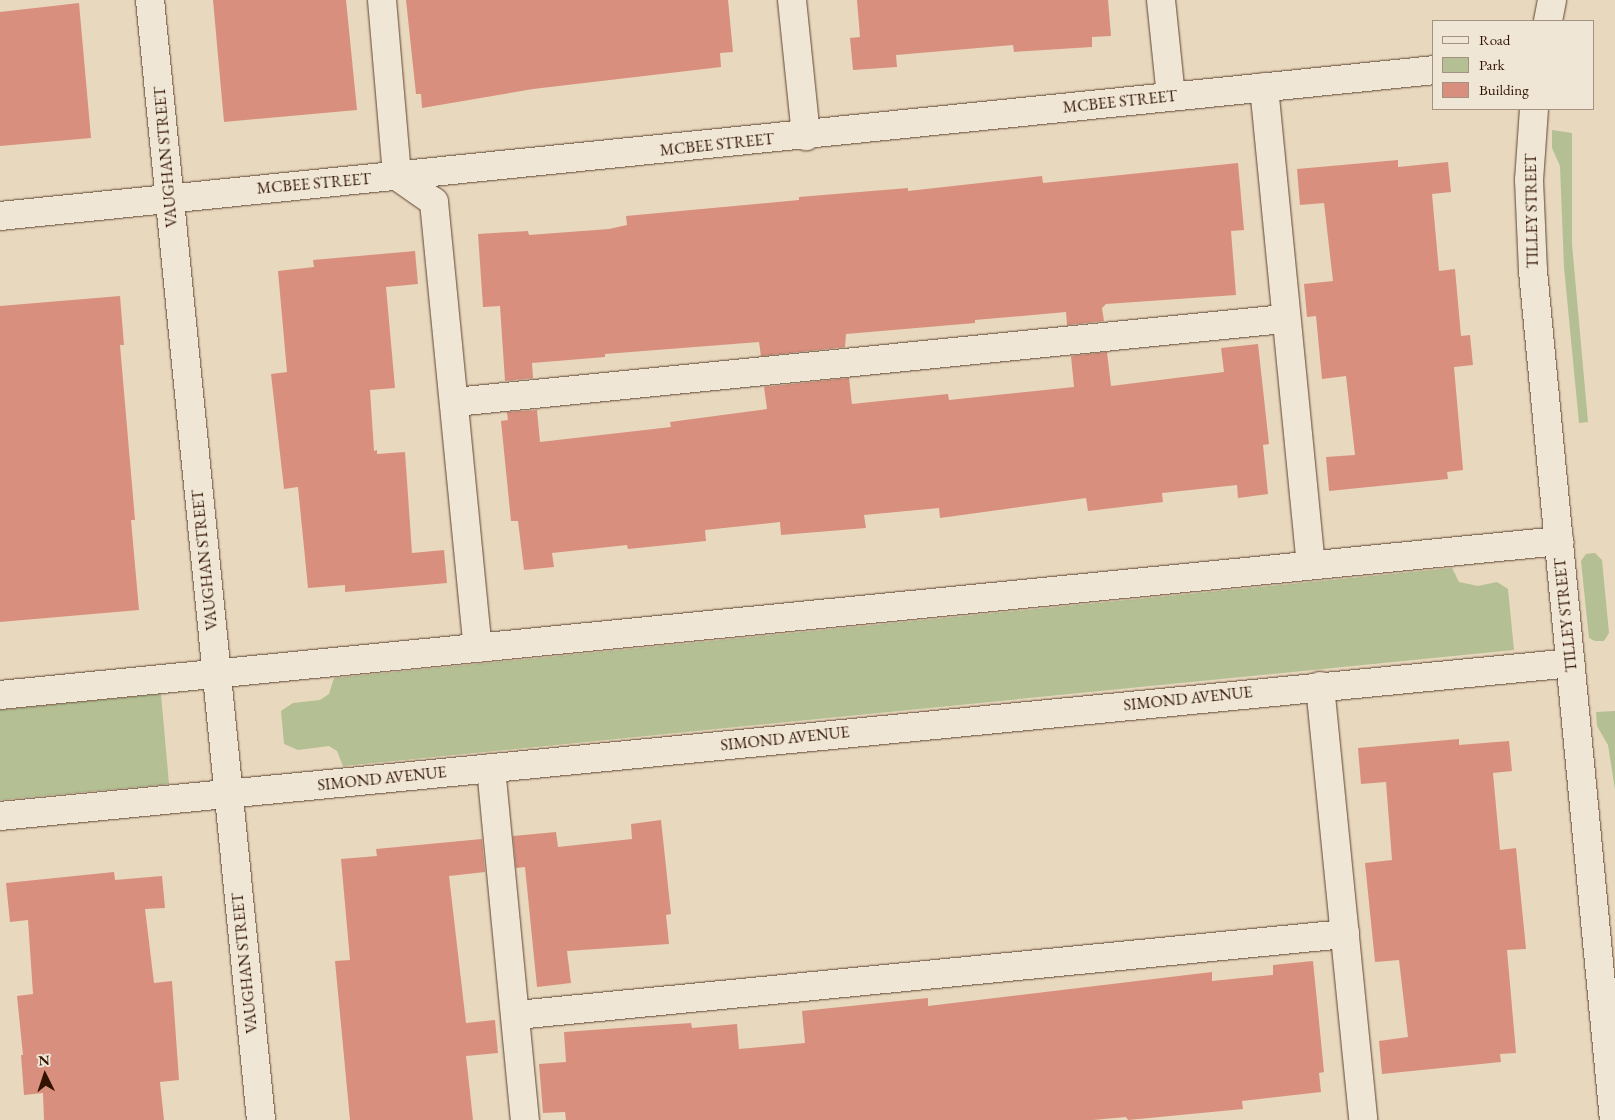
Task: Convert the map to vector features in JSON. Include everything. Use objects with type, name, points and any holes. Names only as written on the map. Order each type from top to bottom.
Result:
[{"type":"street","name":"VAUGHAN STREET","points":[[150,0],[262,1120]]},
{"type":"street","points":[[382,0],[397,176],[434,202],[456,402],[478,648]]},
{"type":"street","points":[[792,0],[806,136]]},
{"type":"street","points":[[1161,0],[1172,96]]},
{"type":"street","points":[[1548,20],[1552,0]]},
{"type":"street","name":"MCBEE STREET","points":[[0,216],[806,136],[1172,96],[1432,70]]},
{"type":"street","points":[[1264,88],[1284,319],[1311,565]]},
{"type":"street","name":"TILLEY STREET","points":[[1534,110],[1529,180],[1533,271],[1614,1120]]},
{"type":"street","points":[[456,402],[1284,319]]},
{"type":"street","points":[[0,695],[1559,541]]},
{"type":"street","name":"SIMOND AVENUE","points":[[0,816],[1571,663]]},
{"type":"street","points":[[1320,686],[1363,1120]]},
{"type":"street","points":[[491,768],[517,1016],[525,1120]]},
{"type":"street","points":[[517,1016],[1344,934]]},
{"type":"green space","points":[[1552,130],[1572,133],[1572,244],[1588,422],[1579,423],[1564,267],[1560,166],[1552,148]]},
{"type":"green space","points":[[1595,553],[1602,560],[1609,633],[1604,641],[1595,641],[1589,638],[1581,561],[1586,554]]},
{"type":"green space","points":[[1452,568],[1459,582],[1478,586],[1497,582],[1508,589],[1514,650],[343,766],[337,751],[329,746],[298,750],[284,744],[281,711],[293,703],[320,700],[329,694],[334,678]]},
{"type":"green space","points":[[161,694],[169,784],[0,800],[0,710]]},
{"type":"green space","points":[[1615,711],[1615,790],[1608,745],[1597,726],[1596,712]]},
{"type":"building","points":[[213,0],[346,0],[357,110],[224,122]]},
{"type":"building","points":[[406,0],[728,0],[733,52],[720,53],[721,67],[533,89],[422,108],[421,94],[416,94]]},
{"type":"building","points":[[857,0],[1108,0],[1111,36],[1092,37],[1092,47],[1014,52],[1013,45],[896,55],[897,67],[853,70],[850,38],[860,37]]},
{"type":"building","points":[[79,3],[91,138],[0,146],[0,12]]},
{"type":"building","points":[[1398,160],[1398,167],[1448,162],[1451,192],[1432,194],[1439,271],[1455,269],[1461,336],[1470,335],[1473,365],[1454,367],[1463,470],[1447,472],[1448,479],[1329,491],[1326,457],[1355,455],[1346,376],[1322,379],[1316,316],[1307,317],[1304,284],[1333,281],[1324,203],[1300,205],[1297,169]]},
{"type":"building","points":[[1238,163],[1244,230],[1231,231],[1236,295],[1106,304],[1102,308],[1104,321],[1067,325],[1066,312],[975,320],[975,323],[846,334],[845,347],[761,356],[759,342],[605,354],[605,357],[532,363],[533,378],[505,381],[500,306],[483,307],[478,234],[528,231],[529,235],[609,229],[627,225],[626,216],[799,200],[799,197],[908,188],[908,191],[1042,176],[1043,183]]},
{"type":"building","points":[[415,251],[418,284],[386,287],[395,388],[370,390],[374,451],[377,450],[377,454],[405,452],[412,553],[444,550],[447,583],[345,592],[345,585],[308,588],[298,487],[284,489],[271,374],[287,372],[278,271],[314,267],[313,260]]},
{"type":"building","points":[[120,296],[124,345],[120,345],[135,520],[131,520],[139,610],[0,622],[0,306]]},
{"type":"building","points":[[1258,344],[1269,444],[1263,445],[1268,494],[1238,498],[1237,485],[1162,493],[1163,502],[1088,511],[1086,498],[940,518],[939,508],[864,515],[866,528],[781,535],[780,522],[705,530],[706,541],[628,549],[627,545],[552,553],[554,567],[524,570],[518,521],[511,521],[501,421],[508,420],[507,412],[537,410],[540,442],[671,427],[670,422],[767,409],[764,387],[849,378],[852,404],[948,394],[949,400],[1074,387],[1071,356],[1107,352],[1111,386],[1224,372],[1221,348]]},
{"type":"building","points":[[1459,739],[1459,745],[1509,741],[1512,771],[1493,773],[1500,850],[1516,848],[1526,949],[1507,950],[1516,1053],[1500,1054],[1501,1062],[1382,1074],[1379,1041],[1408,1037],[1399,960],[1375,962],[1365,863],[1392,860],[1386,782],[1361,784],[1358,748]]},
{"type":"building","points":[[661,820],[671,914],[666,915],[669,944],[567,951],[571,983],[537,987],[525,867],[516,868],[513,836],[556,832],[558,847],[632,839],[631,824]]},
{"type":"building","points":[[482,839],[485,872],[449,876],[466,1023],[495,1020],[498,1053],[466,1056],[473,1120],[350,1120],[335,961],[350,960],[341,859],[377,856],[376,849]]},
{"type":"building","points":[[114,872],[115,880],[162,876],[165,908],[145,909],[154,983],[172,981],[179,1080],[160,1082],[164,1120],[44,1120],[43,1093],[24,1095],[21,1055],[23,1055],[17,996],[33,994],[28,920],[10,922],[6,883]]},
{"type":"building","points":[[1313,961],[1324,1072],[1319,1073],[1321,1092],[1242,1101],[1243,1109],[1128,1120],[1126,1117],[1093,1120],[566,1120],[565,1112],[543,1113],[539,1064],[566,1062],[564,1032],[691,1023],[692,1028],[737,1024],[739,1049],[805,1043],[802,1011],[928,998],[928,1006],[1212,972],[1212,981],[1273,975],[1273,965]]}]
